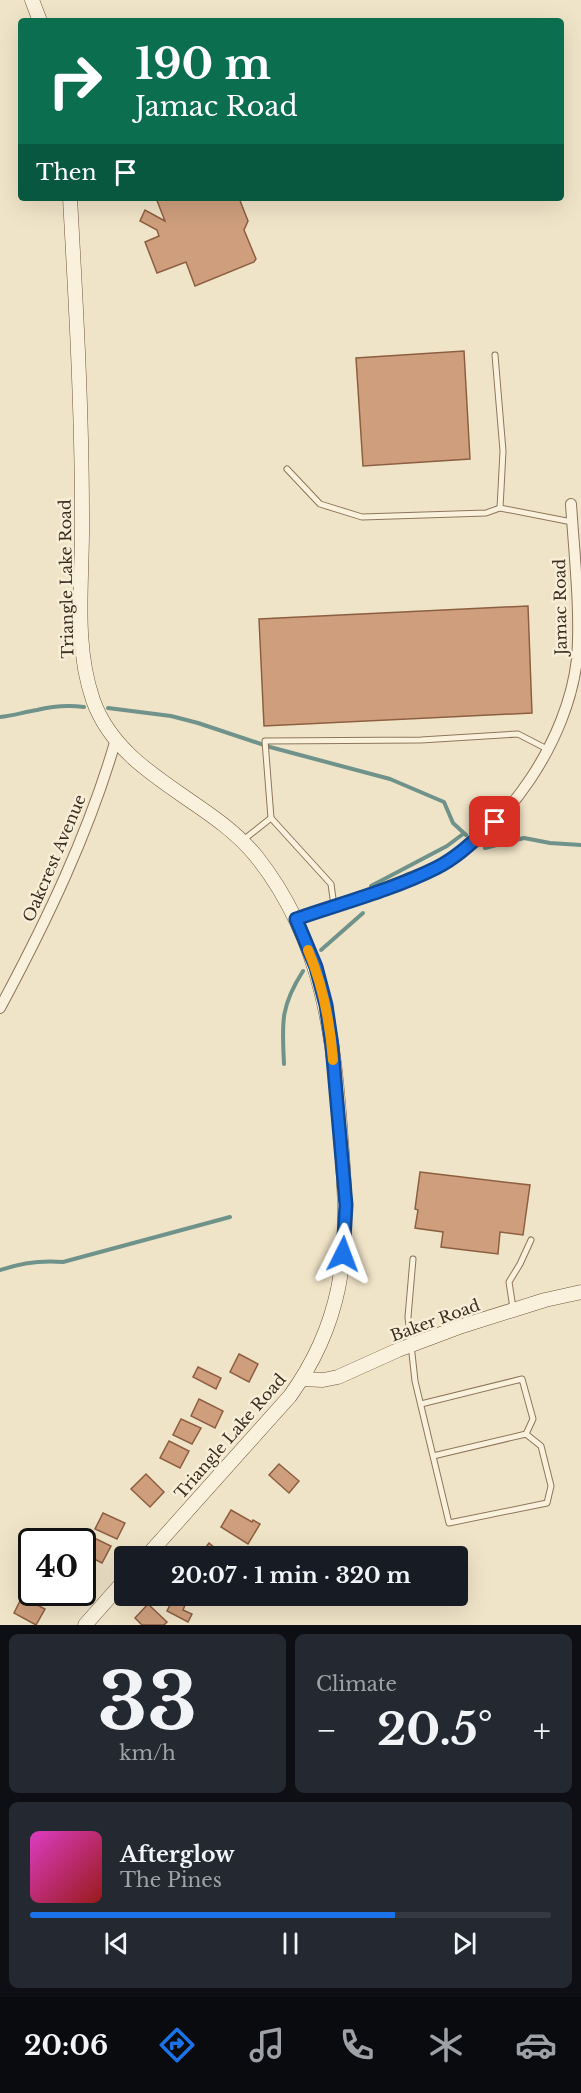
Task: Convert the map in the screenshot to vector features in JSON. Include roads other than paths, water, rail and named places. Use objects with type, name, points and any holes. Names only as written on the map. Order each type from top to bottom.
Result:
[{"type":"street","points":[[32,0],[39,18]]},
{"type":"street","name":"Triangle Lake Road","points":[[70,201],[82,518],[80,624],[85,672],[94,704],[116,739],[140,764],[231,831],[256,856],[296,919],[316,967],[326,1005],[346,1205],[338,1291],[320,1345],[302,1379],[156,1546]]},
{"type":"street","name":"Jamac Road","points":[[296,919],[392,886],[437,867],[471,844],[495,822],[521,792],[558,729],[570,694],[577,658],[571,504]]},
{"type":"street","name":"Oakcrest Avenue","points":[[0,1008],[67,873],[106,773],[116,739]]},
{"type":"street","name":"Baker Road","points":[[302,1379],[323,1380],[338,1377],[412,1345],[513,1309],[581,1292]]},
{"type":"street","points":[[86,1625],[114,1593]]},
{"type":"lane","points":[[495,354],[503,451],[500,508]]},
{"type":"lane","points":[[287,470],[320,504],[362,517],[486,513],[500,508],[572,522]]},
{"type":"lane","points":[[334,906],[331,884],[271,818],[265,741],[421,740],[518,734],[547,749]]},
{"type":"lane","points":[[241,841],[271,818]]},
{"type":"lane","points":[[513,1309],[509,1282],[531,1240]]},
{"type":"lane","points":[[413,1259],[408,1317],[414,1381],[449,1523],[547,1503],[551,1486],[541,1446],[526,1434]]},
{"type":"lane","points":[[421,1404],[522,1378],[532,1419],[526,1434]]},
{"type":"lane","points":[[433,1456],[526,1434]]},
{"type":"waterway","points":[[0,717],[55,707],[84,707]]},
{"type":"waterway","points":[[108,708],[171,716],[270,747],[390,779],[444,802],[453,823],[466,835]]},
{"type":"waterway","points":[[371,886],[447,846],[463,834]]},
{"type":"waterway","points":[[485,848],[524,838],[581,845]]},
{"type":"waterway","points":[[321,950],[363,913]]},
{"type":"waterway","points":[[284,1064],[283,1026],[286,1005],[303,971]]},
{"type":"waterway","points":[[0,1270],[31,1263],[63,1262],[230,1217]]}]
